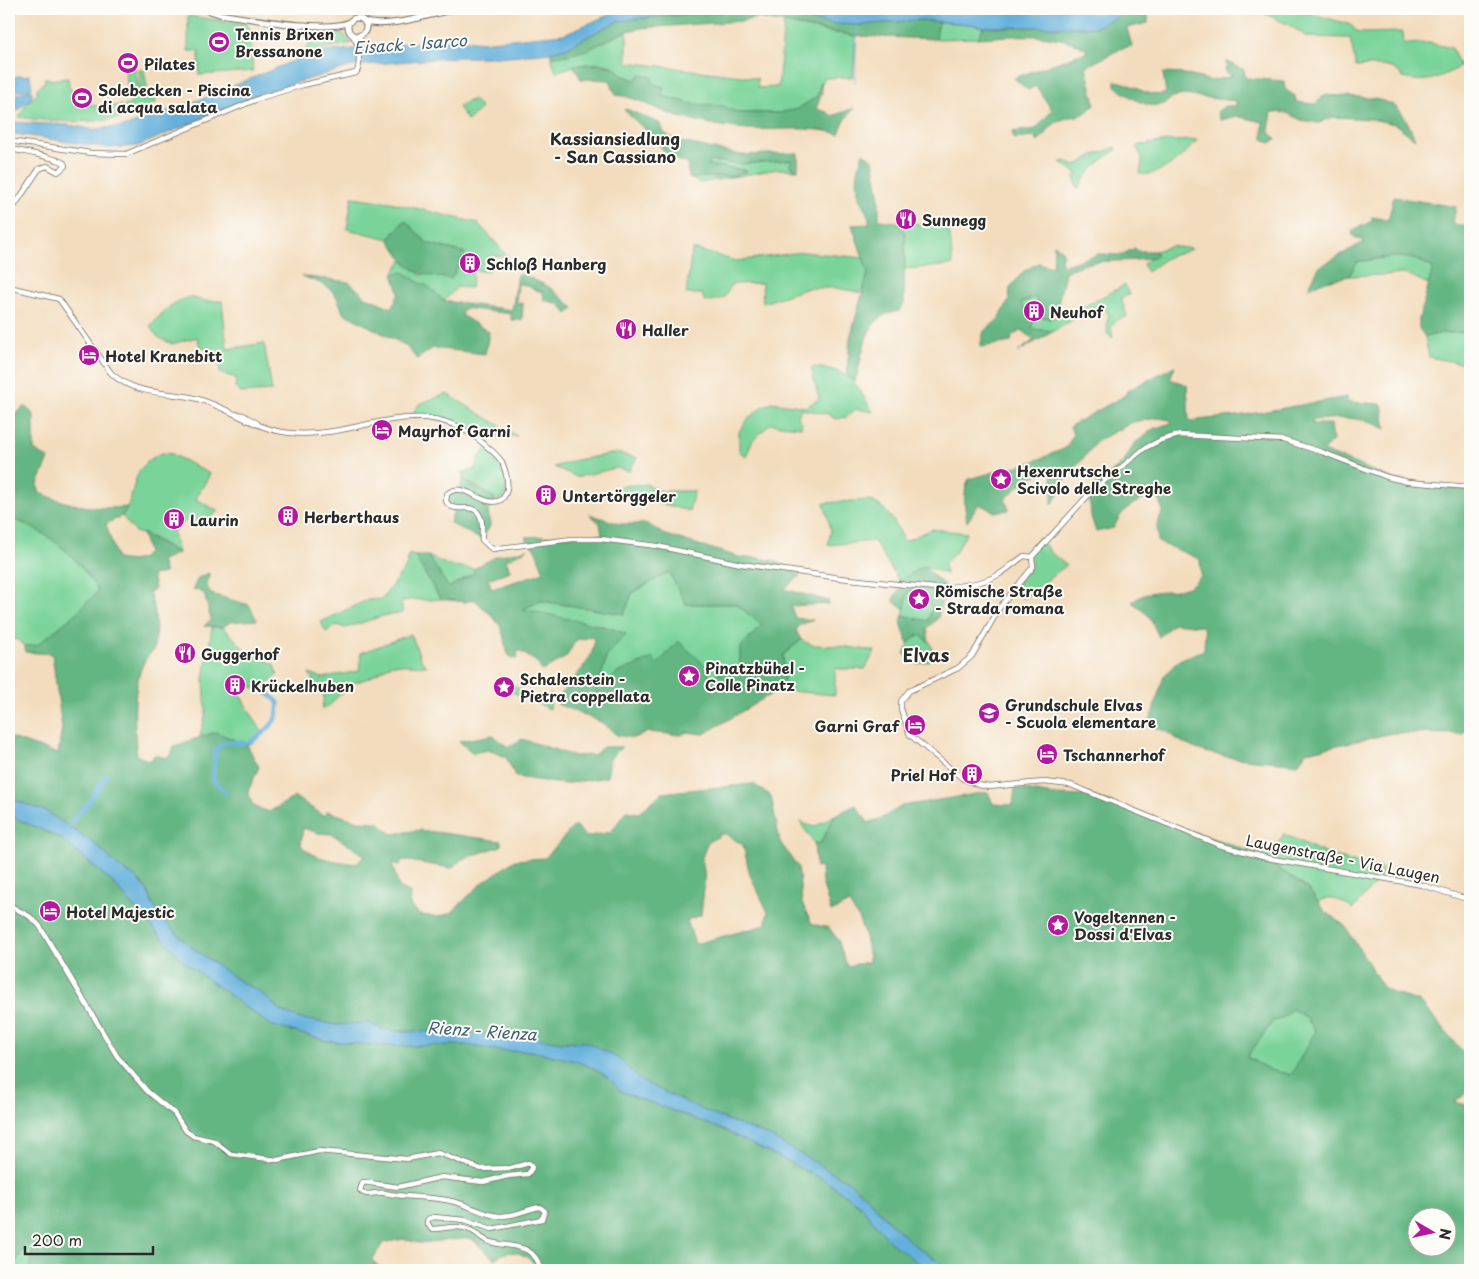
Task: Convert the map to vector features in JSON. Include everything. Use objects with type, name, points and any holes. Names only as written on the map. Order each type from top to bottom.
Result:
[{"type":"main road","points":[[204,9],[222,14],[322,26],[340,26],[357,18],[372,24],[390,22],[455,9]]},
{"type":"main road","points":[[363,33],[364,21]]},
{"type":"main road","points":[[350,22],[348,26],[351,34]]},
{"type":"main road","points":[[322,26],[351,34],[363,33],[390,22]]},
{"type":"street","points":[[9,141],[91,153],[126,154],[260,98],[303,85],[356,73],[359,67],[358,45],[363,33]]},
{"type":"street","points":[[351,34],[358,45]]},
{"type":"street","points":[[9,149],[51,159],[59,159],[65,166],[58,172],[47,166],[39,169],[9,214]]},
{"type":"street","points":[[9,287],[56,298],[62,302],[107,367],[117,378],[145,392],[198,399],[260,425],[285,432],[303,434],[424,416],[455,424],[466,430],[498,456],[505,469],[507,492],[501,500],[491,503],[466,491],[454,490],[447,494],[447,504],[454,509],[468,508],[477,512],[481,517],[482,540],[492,549],[540,542],[600,539],[657,546],[751,566],[875,583],[935,588],[948,587],[985,580],[1006,570],[1024,556],[1032,557],[1092,490],[1152,444],[1180,434],[1283,440],[1322,452],[1387,477],[1408,482],[1470,487]]},
{"type":"street","name":"Laugenstraße - Via Laugen","points":[[1032,557],[1033,566],[1000,607],[972,656],[958,668],[909,691],[901,701],[901,709],[910,735],[962,778],[978,785],[990,786],[1044,782],[1071,785],[1219,845],[1267,858],[1422,886],[1470,900]]},
{"type":"street","points":[[9,905],[29,916],[39,926],[116,1056],[148,1092],[174,1113],[189,1134],[214,1141],[231,1154],[277,1160],[319,1151],[407,1158],[438,1154],[481,1169],[511,1168],[529,1163],[532,1168],[528,1174],[508,1176],[489,1182],[442,1177],[417,1185],[398,1187],[363,1182],[360,1190],[366,1194],[379,1192],[451,1201],[497,1216],[520,1214],[540,1207],[545,1210],[542,1219],[500,1229],[486,1227],[465,1220],[434,1217],[428,1219],[427,1222],[431,1229],[451,1226],[466,1228],[489,1242],[510,1244],[524,1248],[537,1259],[541,1270]]},
{"type":"green space","points":[[763,9],[794,10],[804,19],[834,24],[860,25],[919,20],[938,22],[936,39],[855,36],[757,18],[742,21],[642,28],[623,32],[589,49],[568,55],[551,56],[550,52],[566,48],[617,21]]},
{"type":"green space","points":[[1135,9],[1157,9],[1156,12],[1148,14],[1148,23],[1127,28],[1132,46],[1120,49],[1086,67],[1095,104],[1083,114],[1056,123],[1038,142],[1034,137],[1014,139],[1012,132],[1036,129],[1052,110],[1036,86],[1028,90],[1014,78],[1089,51],[1077,44],[1050,37],[978,38],[983,27],[1095,27]]},
{"type":"green space","points":[[1258,9],[1296,9],[1351,25],[1358,33],[1403,32],[1404,44],[1429,43],[1452,48],[1460,67],[1433,79],[1412,80],[1403,78],[1394,69],[1388,67],[1356,67],[1350,38],[1306,37],[1295,28]]},
{"type":"green space","name":"Tennis Brixen Bressanone","points":[[188,16],[247,24],[250,29],[253,71],[199,75],[199,51],[188,51]]},
{"type":"green space","points":[[938,22],[970,24],[983,27],[978,38],[936,39]]},
{"type":"green space","points":[[784,23],[833,33],[856,34],[853,77],[824,78],[817,96],[798,109],[779,113],[738,113],[723,106],[694,104],[661,96],[664,87],[632,79],[622,75],[614,67],[607,65],[592,63],[556,72],[551,56],[568,55],[589,49],[627,31],[627,62],[757,78],[758,88],[778,87]]},
{"type":"green space","points":[[318,30],[343,34],[352,43],[305,52]]},
{"type":"green space","points":[[1226,61],[1244,70],[1245,78],[1284,81],[1285,89],[1295,96],[1296,102],[1315,104],[1324,95],[1367,98],[1391,104],[1403,114],[1415,139],[1395,124],[1371,119],[1332,117],[1319,123],[1301,120],[1287,113],[1272,112],[1269,130],[1276,140],[1270,143],[1263,139],[1263,122],[1236,116],[1220,120],[1217,112],[1225,106],[1236,106],[1236,101],[1184,95],[1172,97],[1166,103],[1151,105],[1135,100],[1115,86],[1115,81],[1121,82],[1147,93],[1160,95],[1166,93],[1163,73],[1185,74],[1211,81],[1232,76],[1224,71],[1227,67]]},
{"type":"green space","points":[[597,64],[614,67],[622,75],[635,80],[641,74],[652,77],[653,84],[664,87],[661,96],[694,104],[723,106],[738,113],[779,113],[798,109],[817,96],[821,82],[822,92],[816,109],[827,112],[832,116],[854,108],[843,123],[839,134],[816,130],[725,126],[679,117],[635,99],[616,95],[610,80],[581,79],[573,65]]},
{"type":"green space","points":[[135,69],[142,102],[139,70],[144,70],[149,99],[155,98],[156,103],[150,104],[151,111],[85,122],[19,117],[27,103],[37,94],[37,88],[44,83],[45,78],[49,78],[49,80],[68,78],[70,90],[75,90],[78,100],[84,108],[91,104],[98,107],[131,105],[125,71]]},
{"type":"green space","points":[[473,99],[481,108],[468,121],[458,107]]},
{"type":"green space","points":[[626,109],[661,124],[664,133],[677,141],[741,155],[798,153],[798,170],[790,166],[791,160],[741,164],[709,161],[708,165],[748,171],[733,176],[689,178],[687,163],[670,158],[651,135],[624,110]]},
{"type":"green space","points":[[1197,140],[1172,164],[1155,172],[1140,174],[1142,159],[1137,146],[1167,141]]},
{"type":"green space","points":[[1116,147],[1117,150],[1095,167],[1078,189],[1074,177],[1078,174],[1060,162],[1066,161],[1075,166],[1092,156]]},
{"type":"green space","points":[[863,153],[873,160],[879,193],[879,220],[897,222],[905,233],[904,304],[899,311],[878,319],[872,327],[863,348],[855,382],[847,375],[850,338],[868,273],[852,225],[869,224],[867,213],[859,197],[857,185],[858,169]]},
{"type":"green space","points":[[792,160],[790,166],[798,170],[777,169],[700,183],[689,178],[733,176],[746,170],[708,165],[709,161],[741,164]]},
{"type":"green space","points":[[352,197],[390,202],[478,223],[508,257],[490,255],[488,272],[473,270],[471,288],[457,287],[444,301],[429,287],[419,283],[407,274],[393,274],[402,260],[421,275],[465,253],[427,243],[405,220],[389,239],[347,229]]},
{"type":"green space","points":[[1394,197],[1456,207],[1453,224],[1470,226],[1470,332],[1442,333],[1425,337],[1419,328],[1419,319],[1433,268],[1415,260],[1386,257],[1357,262],[1349,276],[1326,281],[1308,288],[1319,267],[1364,242],[1353,236],[1352,231],[1372,221],[1372,217],[1388,220]]},
{"type":"green space","points":[[405,220],[427,243],[465,253],[451,279],[414,270],[402,258],[389,239]]},
{"type":"green space","points":[[897,222],[945,226],[950,235],[953,265],[905,269],[905,233]]},
{"type":"green space","points":[[1054,244],[1063,251],[1061,262],[1065,265],[1099,254],[1121,255],[1135,248],[1138,251],[1155,251],[1157,256],[1145,259],[1089,263],[1065,272],[1057,309],[1051,313],[1051,319],[1041,317],[1035,297],[1021,303],[1033,321],[1032,329],[1054,331],[1018,352],[1034,340],[1022,330],[1012,336],[1011,342],[980,347],[984,331],[998,320],[1009,301],[1010,288],[1023,272],[1038,263],[1053,267]]},
{"type":"green space","points":[[1172,246],[1192,249],[1166,258],[1147,272],[1143,264],[1149,258],[1156,256],[1155,251]]},
{"type":"green space","points":[[692,250],[736,261],[803,252],[864,258],[868,273],[863,293],[836,288],[808,288],[763,303],[762,283],[732,284],[724,298],[705,302],[702,294],[686,294]]},
{"type":"green space","points":[[1392,257],[1411,257],[1433,268],[1430,285],[1407,274],[1349,276],[1357,262]]},
{"type":"green space","points":[[404,272],[416,281],[429,287],[444,301],[512,310],[518,274],[524,275],[549,287],[574,308],[567,314],[560,304],[544,300],[543,292],[518,284],[516,302],[523,304],[522,320],[511,320],[511,314],[464,308],[461,315],[489,332],[485,354],[433,348],[417,359],[405,345],[343,313],[337,297],[323,284],[301,276],[349,282],[366,297],[392,308],[399,292],[393,274]]},
{"type":"green space","points":[[1125,285],[1129,295],[1121,298],[1127,316],[1117,320],[1111,327],[1113,338],[1107,334],[1109,316],[1101,303],[1054,331],[1032,329],[1021,303],[1035,297],[1041,317],[1061,316]]},
{"type":"green space","points":[[191,297],[203,301],[222,301],[227,349],[264,343],[272,391],[241,393],[235,388],[236,378],[220,373],[215,356],[209,350],[200,346],[197,337],[172,344],[158,337],[150,326],[173,304]]},
{"type":"green space","points":[[1470,332],[1470,365],[1429,357],[1425,337],[1442,333]]},
{"type":"green space","points":[[1175,366],[1170,379],[1187,385],[1189,421],[1244,415],[1347,397],[1348,402],[1382,404],[1386,429],[1367,421],[1351,418],[1313,420],[1312,424],[1331,424],[1333,441],[1323,451],[1394,479],[1470,491],[1470,727],[1463,734],[1393,733],[1306,752],[1298,764],[1242,759],[1201,751],[1159,729],[1148,727],[1164,676],[1179,660],[1204,650],[1205,632],[1202,626],[1174,623],[1159,637],[1149,616],[1132,602],[1146,594],[1178,590],[1194,583],[1201,576],[1200,559],[1158,542],[1157,525],[1163,511],[1158,497],[1143,500],[1130,506],[1120,516],[1114,528],[1096,532],[1091,516],[1089,491],[1124,462],[1134,444],[1153,429],[1171,423],[1171,420],[1158,418],[1133,422],[1097,441],[1065,481],[1052,505],[1052,470],[1028,478],[1005,499],[1009,510],[995,512],[979,504],[967,522],[965,495],[969,479],[1032,462],[1066,448],[1073,435],[1070,426],[1124,396],[1127,391]]},
{"type":"green space","points":[[811,367],[835,371],[849,378],[873,412],[856,409],[847,417],[835,419],[828,414],[800,409],[798,418],[802,422],[801,427],[770,424],[752,441],[746,457],[739,451],[739,432],[747,420],[762,407],[772,402],[806,407],[819,399]]},
{"type":"green space","points":[[447,394],[517,436],[481,438],[480,440],[439,419],[411,417],[419,404]]},
{"type":"green space","points":[[25,406],[34,415],[34,450],[49,459],[38,484],[39,492],[61,501],[82,506],[128,507],[122,516],[106,524],[117,559],[138,560],[145,556],[148,552],[142,533],[178,553],[161,561],[165,573],[152,575],[155,589],[149,592],[155,614],[156,628],[153,651],[146,659],[140,671],[137,685],[135,731],[137,756],[151,761],[154,755],[166,758],[171,755],[174,746],[216,732],[247,745],[259,767],[248,791],[253,806],[269,812],[295,797],[324,816],[327,811],[358,821],[378,822],[392,834],[420,830],[501,841],[501,846],[462,859],[452,868],[402,860],[400,865],[392,863],[399,887],[410,892],[410,904],[420,915],[438,917],[451,913],[481,884],[515,860],[545,858],[575,825],[586,837],[611,832],[626,811],[639,813],[662,793],[753,784],[771,796],[780,842],[798,867],[802,903],[812,924],[829,928],[838,940],[847,966],[869,962],[867,945],[861,924],[849,903],[831,912],[822,882],[821,867],[816,868],[814,843],[820,844],[835,815],[856,805],[868,823],[884,817],[902,806],[988,792],[993,804],[1013,805],[1015,788],[1052,795],[1091,796],[1258,854],[1308,889],[1326,912],[1345,926],[1383,987],[1395,994],[1420,1002],[1470,1060],[1470,1090],[1455,1102],[1470,1106],[1470,1270],[950,1270],[913,1244],[888,1221],[870,1200],[771,1137],[714,1115],[641,1081],[618,1058],[603,1051],[572,1041],[562,1042],[517,1035],[510,1037],[455,1032],[397,1031],[382,1029],[368,1023],[337,1025],[297,1018],[282,1012],[259,991],[239,981],[190,946],[167,924],[153,905],[147,889],[136,878],[118,866],[95,844],[45,811],[9,798],[9,737],[58,754],[62,728],[52,654],[25,652],[25,646],[37,645],[72,617],[98,591],[85,571],[61,546],[31,527],[18,521],[9,520],[9,420]],"holes":[[[303,828],[318,833],[332,834],[365,856],[356,864],[334,861],[312,854],[301,845]],[[724,833],[743,845],[750,875],[768,912],[765,925],[695,944],[687,920],[701,915],[705,879],[702,857],[708,842]],[[1291,1009],[1306,1018],[1315,1032],[1291,1075],[1270,1070],[1247,1057],[1273,1021],[1283,1018]]]},
{"type":"green space","points":[[488,447],[498,458],[506,476],[504,498],[491,503],[495,498],[463,479],[463,472],[474,470],[480,457]]},
{"type":"green space","points":[[162,453],[172,454],[210,474],[196,499],[218,511],[204,523],[187,520],[173,532],[178,553],[156,539],[135,532],[122,516],[127,507],[138,473],[151,459]]},
{"type":"green space","points":[[617,453],[637,458],[629,471],[616,468],[577,477],[554,467],[576,460]]},
{"type":"green space","points":[[463,479],[495,499],[488,510],[490,526],[482,540],[450,523],[454,509],[449,507],[447,494],[459,490]]},
{"type":"green space","points":[[647,484],[661,491],[694,491],[689,511],[627,495],[615,498],[601,493],[577,495],[577,493],[614,492],[620,486]]},
{"type":"green space","points":[[869,500],[876,503],[886,512],[905,541],[932,529],[967,533],[954,554],[944,564],[946,574],[923,566],[899,581],[874,541],[828,545],[831,530],[824,503]]},
{"type":"green space","points":[[589,514],[620,524],[648,524],[663,534],[742,558],[773,561],[788,567],[800,576],[784,589],[829,601],[828,604],[791,606],[795,618],[813,620],[800,625],[796,630],[801,640],[783,655],[784,680],[778,690],[704,734],[687,732],[681,735],[648,732],[633,738],[617,735],[601,722],[557,704],[566,688],[589,658],[593,650],[594,640],[591,637],[576,640],[566,657],[542,671],[537,662],[518,650],[517,659],[510,657],[502,630],[491,615],[474,599],[466,602],[440,599],[415,556],[428,556],[449,588],[475,572],[473,569],[497,556],[528,549],[506,560],[510,571],[488,579],[492,589],[544,572],[536,551],[525,537],[602,535],[600,523]],"holes":[[[669,572],[686,604],[736,604],[762,625],[740,648],[740,665],[710,677],[706,666],[678,641],[657,665],[653,658],[617,673],[596,695],[607,655],[626,634],[611,628],[523,609],[541,601],[624,614],[632,593]]]},
{"type":"green space","points":[[9,520],[25,523],[51,537],[62,546],[82,568],[98,591],[72,617],[37,645],[25,646],[18,640],[9,638],[9,548],[11,543],[9,542]]},
{"type":"green space","points":[[1039,537],[1051,553],[1066,565],[1024,599],[1013,589],[1032,565],[1028,552]]},
{"type":"green space","points":[[409,554],[415,556],[440,599],[401,602],[403,613],[383,616],[345,628],[337,625],[326,632],[321,622],[367,600],[382,599],[406,567]]},
{"type":"green space","points":[[428,556],[448,565],[473,569],[475,572],[448,588]]},
{"type":"green space","points":[[923,566],[945,586],[938,618],[927,628],[929,642],[920,635],[915,636],[908,644],[901,622],[903,615],[928,621],[932,608],[924,594],[908,590],[905,609],[894,602],[893,599],[901,587],[899,581]]},
{"type":"green space","points":[[669,572],[686,604],[736,604],[762,625],[740,648],[740,665],[710,678],[657,665],[595,696],[607,655],[626,634],[523,609],[541,601],[624,614],[632,593]]},
{"type":"green space","points":[[209,573],[207,587],[211,594],[249,605],[257,620],[230,622],[223,627],[204,626],[211,620],[204,593],[193,589],[198,578]]},
{"type":"green space","points":[[908,590],[924,594],[932,608],[928,622],[903,615]]},
{"type":"green space","points":[[212,627],[223,627],[246,651],[274,664],[278,675],[267,685],[273,698],[250,686],[240,695],[262,732],[247,745],[234,740],[200,736],[206,713],[204,680]]},
{"type":"green space","points":[[411,634],[422,662],[427,666],[392,664],[371,677],[348,685],[330,705],[322,709],[324,694],[314,693],[314,682],[309,673],[322,678],[359,671],[361,653]]},
{"type":"green space","points":[[920,635],[930,642],[935,656],[929,661],[918,664],[904,654],[911,639]]},
{"type":"green space","points":[[801,640],[812,645],[840,646],[875,651],[865,669],[835,669],[835,695],[778,690],[784,680],[783,655]]},
{"type":"green space","points":[[507,686],[514,686],[539,701],[551,694],[550,709],[510,691]]},
{"type":"green space","points":[[493,735],[508,747],[522,739],[574,756],[594,755],[603,747],[622,747],[610,759],[607,777],[564,784],[516,777],[506,757],[488,750],[472,753],[459,741]]},
{"type":"green space","points":[[9,815],[60,838],[111,881],[170,947],[201,974],[270,1025],[327,1041],[384,1046],[466,1045],[501,1051],[532,1051],[576,1061],[593,1068],[607,1077],[622,1092],[719,1128],[823,1179],[860,1205],[890,1242],[928,1270],[536,1270],[535,1264],[516,1252],[506,1253],[494,1259],[471,1238],[419,1243],[403,1239],[383,1243],[372,1260],[383,1270],[29,1270],[35,1235],[9,1270]]},
{"type":"green space","points":[[835,815],[820,844],[814,843],[800,822],[814,827]]},
{"type":"green space","points":[[1284,834],[1331,856],[1383,869],[1380,878],[1353,909],[1340,901],[1331,899],[1317,902],[1308,889],[1258,854],[1264,848],[1272,852]]},
{"type":"green space","points":[[1291,1009],[1306,1018],[1315,1033],[1292,1075],[1270,1070],[1247,1057],[1273,1021],[1283,1018]]},
{"type":"green space","points":[[36,1233],[29,1270],[9,1270]]},
{"type":"water","points":[[623,9],[763,9],[617,21],[566,48],[550,52],[498,57],[456,57],[352,66],[262,93],[138,146],[109,148],[9,133],[9,122],[68,125],[91,129],[123,127],[202,99],[298,59],[325,52],[429,41],[460,39],[481,42],[564,34]]},
{"type":"water","points":[[763,9],[829,9],[878,12],[868,9],[1135,9],[1095,27],[983,27],[970,24],[919,20],[860,25],[834,24],[804,19],[794,10]]},
{"type":"water","points":[[30,75],[32,89],[17,91],[9,97],[9,77]]},
{"type":"water","points":[[32,91],[32,97],[18,110],[14,111],[9,107],[9,100],[14,96],[22,92]]},
{"type":"water","points":[[9,798],[45,811],[95,844],[118,866],[136,878],[147,890],[153,905],[167,924],[190,946],[239,981],[259,991],[282,1012],[297,1018],[337,1025],[368,1023],[382,1029],[397,1031],[455,1032],[509,1037],[517,1035],[562,1042],[587,1042],[618,1058],[641,1081],[714,1115],[771,1137],[849,1182],[870,1200],[888,1221],[913,1244],[950,1270],[928,1270],[890,1242],[860,1205],[823,1179],[719,1128],[622,1092],[607,1077],[593,1068],[576,1061],[532,1051],[501,1051],[466,1045],[384,1046],[327,1041],[270,1025],[183,961],[111,881],[60,838],[9,815]]},
{"type":"waterway","points":[[855,81],[857,25]]},
{"type":"waterway","points":[[864,158],[871,217]]},
{"type":"waterway","points":[[249,743],[266,731],[277,716],[278,702],[270,695]]},
{"type":"waterway","points":[[225,792],[213,779],[215,751],[223,742],[244,743]]},
{"type":"waterway","points":[[65,829],[89,802],[107,775]]},
{"type":"place","name":"Tennis Brixen Bressanone","points":[[219,42]]},
{"type":"place","name":"Pilates","points":[[128,63]]},
{"type":"place","name":"Solebecken - Piscina di acqua salata","points":[[82,98]]},
{"type":"place","name":"Sunnegg","points":[[906,219]]},
{"type":"place","name":"Schloß Hanberg","points":[[470,263]]},
{"type":"place","name":"Neuhof","points":[[1034,311]]},
{"type":"place","name":"Haller","points":[[626,329]]},
{"type":"place","name":"Hotel Kranebitt","points":[[89,355]]},
{"type":"place","name":"Mayrhof Garni","points":[[382,430]]},
{"type":"place","name":"Hexenrutsche - Scivolo delle Streghe","points":[[1001,479]]},
{"type":"place","name":"Untertörggeler","points":[[546,495]]},
{"type":"place","name":"Herberthaus","points":[[288,516]]},
{"type":"place","name":"Laurin","points":[[174,519]]},
{"type":"place","name":"Römische Straße - Strada romana","points":[[919,599]]},
{"type":"place","name":"Guggerhof","points":[[185,653]]},
{"type":"place","name":"Pinatzbühel - Colle Pinatz","points":[[689,676]]},
{"type":"place","name":"Krückelhuben","points":[[235,685]]},
{"type":"place","name":"Schalenstein - Pietra coppellata","points":[[504,687]]},
{"type":"place","name":"Grundschule Elvas - Scuola elementare","points":[[989,713]]},
{"type":"place","name":"Garni Graf","points":[[915,725]]},
{"type":"place","name":"Tschannerhof","points":[[1047,754]]},
{"type":"place","name":"Priel Hof","points":[[972,774]]},
{"type":"place","name":"Hotel Majestic","points":[[50,911]]},
{"type":"place","name":"Vogeltennen - Dossi d'Elvas","points":[[1058,925]]},
{"type":"district","name":"Kassiansiedlung - San Cassiano","points":[[615,147]]},
{"type":"district","name":"Elvas","points":[[926,654]]},
{"type":"water label","name":"Eisack - Isarco","points":[[410,43]]},
{"type":"water label","name":"Rienz - Rienza","points":[[482,1030]]}]
